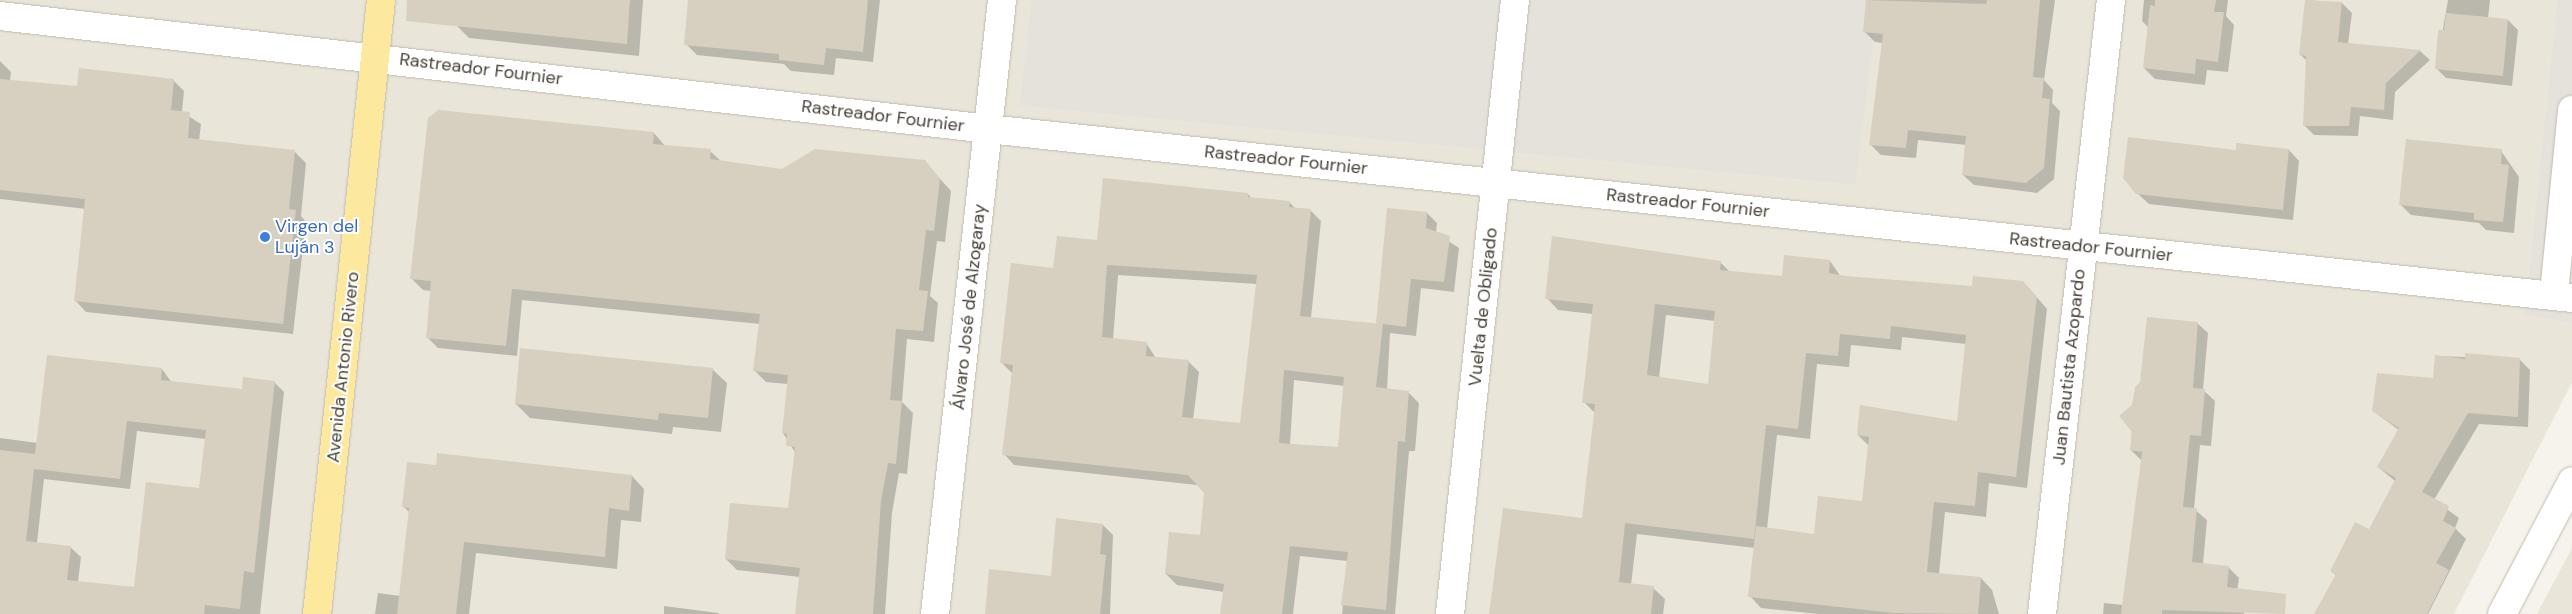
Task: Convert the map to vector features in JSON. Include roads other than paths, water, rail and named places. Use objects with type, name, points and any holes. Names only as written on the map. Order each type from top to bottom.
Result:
[{"type":"main road","name":"Avenida Antonio Rivero","points":[[317,614],[381,0]]},
{"type":"street","name":"Álvaro José de Alzogaray","points":[[935,614],[1002,0]]},
{"type":"street","name":"Vuelta de Obligado","points":[[1450,614],[1515,0]]},
{"type":"street","name":"Juan Bautista Azopardo","points":[[2042,614],[2111,0]]},
{"type":"street","name":"Rastreador Fournier","points":[[0,16],[375,56],[988,129],[2563,296]]},
{"type":"street","points":[[2563,296],[2572,110]]},
{"type":"street","points":[[2502,614],[2572,481]]},
{"type":"place","name":"Virgen del Luján 3","points":[[265,237]]}]
